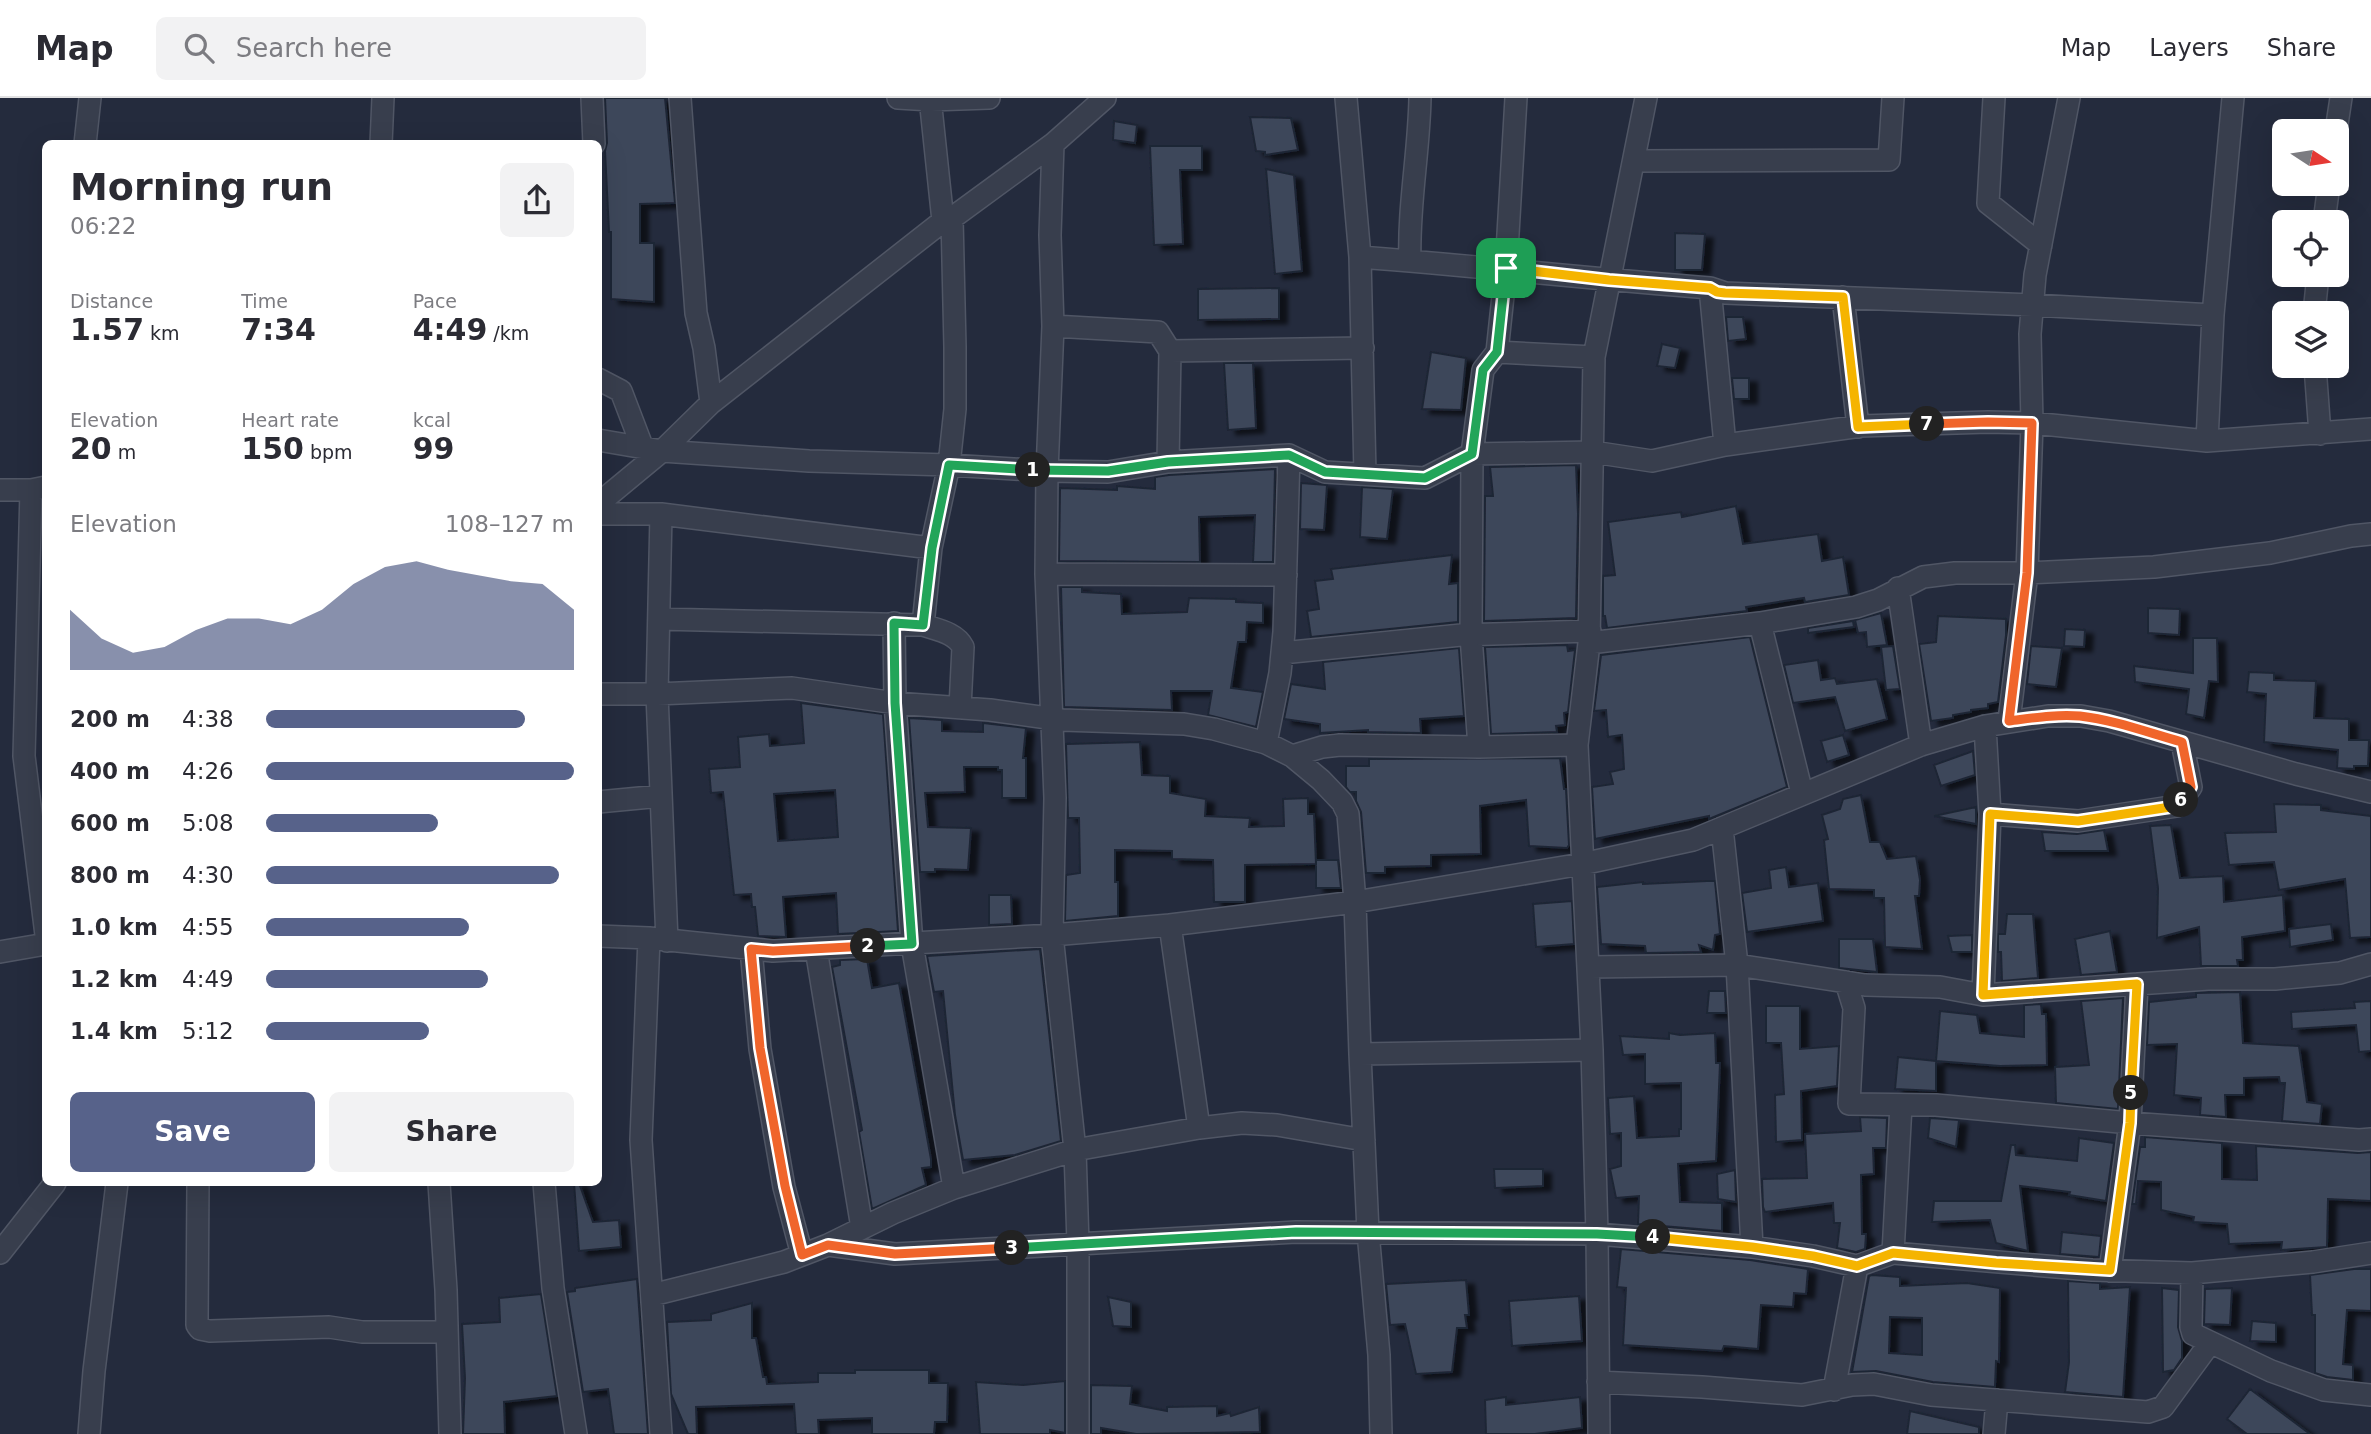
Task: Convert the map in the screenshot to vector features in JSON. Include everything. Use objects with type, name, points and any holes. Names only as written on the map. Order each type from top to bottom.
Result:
[{"type":"street","points":[[85,140],[90,98]]},
{"type":"street","points":[[381,140],[383,98]]},
{"type":"street","points":[[592,98],[594,140]]},
{"type":"street","points":[[680,98],[696,313],[704,348],[711,403]]},
{"type":"street","points":[[898,98],[989,98]]},
{"type":"street","points":[[602,500],[652,448],[947,220],[1053,144],[1105,98]]},
{"type":"street","points":[[1346,98],[1360,257],[1365,474]]},
{"type":"street","points":[[1410,261],[1409,230],[1417,163],[1420,98]]},
{"type":"street","points":[[1479,747],[1471,636],[1472,454],[1483,370],[1497,352],[1506,268],[1516,98]]},
{"type":"street","points":[[1599,1434],[1592,1050],[1577,745],[1590,637],[1594,357],[1646,98]]},
{"type":"street","points":[[1634,161],[1889,160],[1893,98]]},
{"type":"street","points":[[1994,98],[1988,203],[2041,245]]},
{"type":"street","points":[[2009,721],[2027,573],[2032,423],[2030,334],[2035,275],[2069,98]]},
{"type":"street","points":[[2207,441],[2213,315],[2233,98]]},
{"type":"street","points":[[2338,119],[2341,98]]},
{"type":"street","points":[[923,625],[932,548],[949,465],[954,409],[955,347],[947,220],[930,99]]},
{"type":"street","points":[[1053,144],[1053,326],[1046,575],[1055,797],[1052,936],[1075,1150],[1078,1434]]},
{"type":"street","points":[[1360,257],[1710,288],[1725,293],[2033,304],[2213,315]]},
{"type":"street","points":[[1710,288],[1725,445]]},
{"type":"street","points":[[1843,297],[1858,427]]},
{"type":"street","points":[[1053,326],[1158,332],[1170,351],[1168,462]]},
{"type":"street","points":[[1170,351],[1363,348]]},
{"type":"street","points":[[1497,352],[1594,357]]},
{"type":"street","points":[[2316,378],[2320,434]]},
{"type":"street","points":[[602,381],[621,391],[652,448]]},
{"type":"street","points":[[602,441],[652,448],[809,461],[1047,471],[1108,471],[1168,462],[1289,455],[1325,472],[1425,478],[1472,454],[1593,452],[1652,461],[1725,445],[1858,427],[2032,423],[2207,441],[2371,429]]},
{"type":"street","points":[[1266,743],[1282,653],[1289,455]]},
{"type":"street","points":[[0,490],[38,488],[24,756],[42,902]]},
{"type":"street","points":[[602,514],[661,514],[932,548]]},
{"type":"street","points":[[661,514],[657,694],[661,796],[658,939],[641,1140],[661,1434]]},
{"type":"street","points":[[1282,653],[1471,636],[1590,637],[1760,623],[1856,607],[1878,600],[1923,577],[2154,567],[2270,553],[2371,534]]},
{"type":"street","points":[[1046,575],[1286,575]]},
{"type":"street","points":[[1898,589],[1921,745]]},
{"type":"street","points":[[659,620],[923,625],[953,636],[963,647],[960,708]]},
{"type":"street","points":[[894,623],[895,703],[912,944],[954,1188]]},
{"type":"street","points":[[1760,623],[1802,793]]},
{"type":"street","points":[[602,694],[792,688],[895,703],[1095,723],[1184,724],[1266,743],[1292,756],[1321,780],[1346,808],[1355,902],[1368,1232],[1379,1355],[1381,1434]]},
{"type":"street","points":[[602,936],[773,951],[1052,936],[1170,925],[1355,902],[1582,863],[1693,840],[1921,745],[1985,726],[2048,716],[2081,716],[2109,721],[2296,774],[2371,792]]},
{"type":"street","points":[[1983,995],[1990,814],[1985,726]]},
{"type":"street","points":[[1990,814],[2078,821],[2177,806],[2191,787],[2182,742]]},
{"type":"street","points":[[1292,756],[1340,745],[1577,745]]},
{"type":"street","points":[[602,802],[661,796]]},
{"type":"street","points":[[1722,828],[1737,965],[1752,1247]]},
{"type":"street","points":[[1170,925],[1199,1128]]},
{"type":"street","points":[[0,952],[42,945]]},
{"type":"street","points":[[751,949],[764,1072],[785,1186],[802,1255]]},
{"type":"street","points":[[816,949],[862,1228]]},
{"type":"street","points":[[1589,967],[1737,965],[1865,985],[1940,987],[1983,995],[2208,979],[2275,979],[2340,973],[2371,964]]},
{"type":"street","points":[[1846,982],[1854,1009],[1849,1104],[1936,1105],[2130,1123],[2371,1139]]},
{"type":"street","points":[[2110,1270],[2130,1123],[2137,984]]},
{"type":"street","points":[[1360,1054],[1592,1050]]},
{"type":"street","points":[[1893,1253],[1901,1105]]},
{"type":"street","points":[[652,1295],[752,1271],[802,1255],[954,1188],[1075,1150],[1199,1128],[1241,1124],[1277,1125],[1364,1140]]},
{"type":"street","points":[[0,1252],[53,1186]]},
{"type":"street","points":[[89,1434],[117,1186]]},
{"type":"street","points":[[198,1186],[197,1325],[200,1329],[210,1331],[329,1327],[362,1332],[447,1332]]},
{"type":"street","points":[[439,1186],[446,1290],[450,1434]]},
{"type":"street","points":[[544,1186],[553,1287],[576,1434]]},
{"type":"street","points":[[828,1245],[895,1254],[1296,1232],[1597,1234],[1752,1247],[1857,1266],[1893,1253],[1996,1263],[2192,1273],[2313,1262],[2371,1253]]},
{"type":"street","points":[[1834,1390],[1857,1266]]},
{"type":"street","points":[[2192,1273],[2193,1334],[2271,1371],[2324,1390],[2371,1395]]},
{"type":"street","points":[[1598,1382],[1802,1395],[1852,1385],[1874,1384],[1931,1395],[2148,1412],[2163,1407],[2210,1343]]},
{"type":"street","points":[[1994,1434],[1997,1400]]},
{"type":"building","points":[[605,98],[665,98],[675,203],[640,204],[640,243],[654,243],[654,302],[611,299]]},
{"type":"building","points":[[1250,117],[1291,118],[1298,150],[1265,155],[1265,152],[1256,151]]},
{"type":"building","points":[[1114,121],[1137,125],[1135,143],[1113,140]]},
{"type":"building","points":[[1150,146],[1202,146],[1202,170],[1180,170],[1183,244],[1154,245]]},
{"type":"building","points":[[1266,169],[1294,175],[1302,271],[1275,274]]},
{"type":"building","points":[[1675,233],[1705,234],[1702,270],[1675,270]]},
{"type":"building","points":[[1279,288],[1279,319],[1198,320],[1198,289]]},
{"type":"building","points":[[1726,317],[1743,317],[1746,339],[1728,341]]},
{"type":"building","points":[[1662,344],[1680,348],[1675,368],[1657,366]]},
{"type":"building","points":[[1431,352],[1466,358],[1461,410],[1422,409]]},
{"type":"building","points":[[1224,363],[1253,363],[1256,428],[1228,430]]},
{"type":"building","points":[[1732,378],[1749,378],[1749,399],[1734,399]]},
{"type":"building","points":[[1576,465],[1576,618],[1484,621],[1485,496],[1493,496],[1490,467]]},
{"type":"building","points":[[1275,469],[1273,562],[1253,562],[1255,515],[1199,517],[1200,562],[1059,561],[1060,488],[1117,490],[1117,486],[1155,489],[1155,477]]},
{"type":"building","points":[[1301,483],[1327,485],[1324,530],[1300,529]]},
{"type":"building","points":[[1362,487],[1393,489],[1387,539],[1360,537]]},
{"type":"building","points":[[1736,506],[1743,544],[1818,534],[1822,561],[1843,557],[1849,595],[1805,602],[1804,598],[1746,607],[1747,611],[1607,628],[1603,616],[1603,576],[1615,575],[1608,522],[1681,512],[1682,517]]},
{"type":"building","points":[[1452,555],[1449,584],[1458,583],[1458,622],[1311,637],[1307,611],[1319,609],[1315,581],[1333,579],[1331,569]]},
{"type":"building","points":[[1061,587],[1082,587],[1082,592],[1121,594],[1122,614],[1187,612],[1189,598],[1236,599],[1236,602],[1263,603],[1263,623],[1247,622],[1246,642],[1238,642],[1231,688],[1263,692],[1256,727],[1208,715],[1212,691],[1171,691],[1172,710],[1064,707]]},
{"type":"building","points":[[2148,608],[2180,609],[2179,635],[2148,633]]},
{"type":"building","points":[[1881,613],[1887,645],[1867,647],[1866,632],[1858,633],[1855,620]]},
{"type":"building","points":[[1938,616],[2006,619],[2006,635],[1998,702],[1988,704],[1988,708],[1953,715],[1953,718],[1931,721],[1919,644],[1936,642]]},
{"type":"building","points":[[1853,621],[1854,627],[1808,633],[1808,628]]},
{"type":"building","points":[[2065,629],[2085,630],[2084,647],[2064,646]]},
{"type":"building","points":[[1750,637],[1787,787],[1709,819],[1709,816],[1595,839],[1592,787],[1613,784],[1610,772],[1624,769],[1622,735],[1608,737],[1606,710],[1594,711],[1601,655]]},
{"type":"building","points":[[2193,638],[2217,638],[2218,682],[2209,681],[2204,718],[2186,714],[2189,689],[2135,682],[2134,666],[2193,673]]},
{"type":"building","points":[[1567,645],[1568,651],[1575,650],[1568,712],[1564,713],[1565,725],[1556,726],[1557,732],[1491,734],[1485,647]]},
{"type":"building","points":[[1893,646],[1900,689],[1886,690],[1881,647]]},
{"type":"building","points":[[2031,646],[2062,648],[2056,687],[2027,684]]},
{"type":"building","points":[[1459,648],[1464,716],[1420,719],[1421,733],[1368,730],[1320,733],[1320,724],[1284,719],[1291,684],[1325,689],[1323,662]]},
{"type":"building","points":[[1818,660],[1821,680],[1835,678],[1837,684],[1877,679],[1887,719],[1845,731],[1835,697],[1793,703],[1784,665]]},
{"type":"building","points":[[2249,672],[2274,673],[2274,680],[2316,681],[2314,718],[2349,719],[2349,740],[2369,740],[2368,766],[2337,768],[2338,750],[2264,742],[2266,694],[2247,692]]},
{"type":"building","points":[[801,703],[883,714],[898,931],[838,934],[836,893],[783,897],[786,937],[758,936],[751,894],[734,895],[723,792],[711,793],[709,769],[740,767],[738,737],[769,734],[770,746],[804,743]],"holes":[[[835,790],[838,837],[778,841],[774,794]]]},
{"type":"building","points":[[909,718],[942,720],[942,731],[983,732],[983,723],[1026,728],[1023,758],[1026,758],[1026,798],[1002,798],[1002,770],[998,770],[998,767],[964,767],[965,792],[925,793],[928,827],[971,828],[968,870],[935,869],[935,872],[920,872]]},
{"type":"building","points":[[1843,735],[1849,755],[1827,762],[1821,741]]},
{"type":"building","points":[[1140,742],[1142,775],[1170,776],[1170,793],[1206,799],[1205,816],[1250,818],[1249,827],[1284,826],[1283,799],[1308,798],[1308,814],[1314,814],[1316,864],[1245,865],[1245,902],[1214,902],[1213,860],[1172,859],[1172,851],[1115,850],[1118,916],[1065,921],[1066,875],[1080,873],[1079,818],[1068,818],[1066,744]]},
{"type":"building","points":[[1973,751],[1975,775],[1941,786],[1934,765]]},
{"type":"building","points":[[1560,758],[1566,789],[1567,848],[1529,846],[1526,800],[1480,806],[1481,854],[1431,855],[1431,866],[1385,867],[1385,873],[1366,873],[1361,812],[1356,801],[1356,792],[1350,792],[1346,787],[1346,766],[1369,766],[1369,759]]},
{"type":"building","points":[[1861,795],[1870,842],[1880,842],[1887,859],[1916,856],[1920,880],[1919,896],[1915,896],[1922,949],[1885,947],[1884,898],[1874,898],[1874,890],[1829,889],[1824,840],[1828,839],[1822,815],[1840,809],[1843,799]]},
{"type":"building","points":[[2274,804],[2321,805],[2321,810],[2371,816],[2371,937],[2350,938],[2345,879],[2279,890],[2274,862],[2229,865],[2225,833],[2276,832]]},
{"type":"building","points":[[1976,807],[1976,824],[1934,816]]},
{"type":"building","points":[[2171,825],[2180,878],[2223,876],[2224,902],[2283,895],[2285,931],[2242,937],[2243,960],[2237,960],[2238,966],[2201,966],[2199,927],[2157,938],[2158,888],[2150,826]]},
{"type":"building","points":[[2104,830],[2108,851],[2045,851],[2042,832],[2077,834]]},
{"type":"building","points":[[1316,860],[1338,860],[1341,888],[1316,888]]},
{"type":"building","points":[[1786,867],[1789,887],[1818,883],[1823,921],[1747,932],[1742,893],[1771,888],[1769,870]]},
{"type":"building","points":[[1715,881],[1720,934],[1715,935],[1713,950],[1699,945],[1701,952],[1646,953],[1645,946],[1601,944],[1597,887],[1643,882]]},
{"type":"building","points":[[989,895],[1011,895],[1012,924],[989,925]]},
{"type":"building","points":[[1572,901],[1574,944],[1536,947],[1533,904]]},
{"type":"building","points":[[2007,914],[2033,914],[2038,978],[2002,981],[1998,934],[2005,934]]},
{"type":"building","points":[[2331,924],[2333,940],[2290,947],[2289,929]]},
{"type":"building","points":[[2110,931],[2117,972],[2081,975],[2075,939]]},
{"type":"building","points":[[1972,935],[1972,952],[1952,952],[1948,936]]},
{"type":"building","points":[[1839,939],[1873,939],[1877,972],[1839,968]]},
{"type":"building","points":[[1040,949],[1061,1141],[1015,1155],[963,1160],[955,1115],[943,991],[934,992],[927,956]]},
{"type":"building","points":[[867,959],[872,988],[899,983],[931,1159],[931,1167],[922,1168],[926,1185],[872,1209],[859,1132],[862,1130],[832,967],[840,965],[840,960]]},
{"type":"building","points":[[1709,991],[1725,991],[1726,1013],[1707,1013]]},
{"type":"building","points":[[2240,992],[2243,1043],[2299,1046],[2307,1102],[2322,1104],[2320,1124],[2282,1121],[2285,1083],[2280,1083],[2279,1077],[2244,1078],[2244,1095],[2225,1095],[2226,1117],[2200,1115],[2201,1098],[2174,1095],[2177,1044],[2147,1045],[2149,1002],[2196,997],[2196,993]]},
{"type":"building","points":[[2123,998],[2118,1109],[2056,1103],[2055,1067],[2089,1065],[2081,1001]]},
{"type":"building","points":[[2371,1001],[2371,1051],[2359,1052],[2356,1025],[2292,1029],[2291,1012],[2355,1008],[2354,1002]]},
{"type":"building","points":[[2041,1004],[2042,1014],[2046,1014],[2047,1065],[2000,1066],[1936,1061],[1940,1011],[1977,1015],[1980,1033],[2024,1037],[2024,1005]]},
{"type":"building","points":[[1766,1006],[1800,1006],[1800,1049],[1839,1046],[1837,1086],[1801,1091],[1802,1140],[1776,1142],[1775,1095],[1784,1094],[1781,1043],[1766,1043]]},
{"type":"building","points":[[1669,1033],[1715,1033],[1716,1063],[1720,1063],[1716,1161],[1678,1164],[1680,1202],[1722,1203],[1722,1231],[1638,1224],[1639,1196],[1616,1198],[1610,1169],[1621,1166],[1621,1133],[1610,1134],[1608,1098],[1634,1096],[1637,1138],[1679,1136],[1681,1129],[1681,1083],[1645,1084],[1645,1054],[1623,1055],[1620,1036],[1669,1039]]},
{"type":"building","points":[[1898,1057],[1936,1061],[1936,1091],[1895,1089]]},
{"type":"building","points":[[1860,1117],[1887,1118],[1886,1148],[1873,1148],[1874,1174],[1861,1175],[1862,1234],[1866,1234],[1865,1249],[1856,1252],[1837,1248],[1840,1223],[1834,1223],[1833,1203],[1765,1212],[1762,1179],[1807,1178],[1805,1134],[1861,1131]]},
{"type":"building","points":[[1930,1118],[1959,1120],[1956,1147],[1928,1138]]},
{"type":"building","points":[[2145,1137],[2222,1143],[2222,1179],[2257,1180],[2256,1146],[2371,1152],[2371,1201],[2328,1199],[2327,1247],[2281,1250],[2282,1242],[2229,1244],[2227,1224],[2193,1222],[2194,1217],[2161,1210],[2161,1182],[2138,1181],[2136,1204],[2132,1204],[2140,1147],[2145,1147]]},
{"type":"building","points":[[2079,1138],[2114,1143],[2106,1201],[2069,1195],[2070,1192],[2020,1186],[2028,1251],[1996,1243],[1990,1220],[1932,1222],[1934,1201],[2001,1201],[2011,1145],[2015,1145],[2016,1155],[2077,1161]]},
{"type":"building","points":[[1494,1169],[1543,1169],[1543,1186],[1495,1188]]},
{"type":"building","points":[[1735,1170],[1736,1202],[1718,1199],[1717,1174]]},
{"type":"building","points":[[574,1186],[580,1186],[593,1222],[619,1220],[621,1247],[579,1251]]},
{"type":"building","points":[[2062,1232],[2101,1236],[2099,1257],[2060,1254]]},
{"type":"building","points":[[1621,1249],[1750,1260],[1808,1269],[1806,1294],[1794,1293],[1793,1307],[1761,1305],[1758,1349],[1724,1346],[1722,1351],[1623,1345],[1626,1288],[1617,1287]]},
{"type":"building","points":[[2371,1269],[2371,1311],[2347,1310],[2343,1364],[2353,1365],[2353,1380],[2327,1377],[2315,1373],[2315,1315],[2312,1315],[2310,1275]]},
{"type":"building","points":[[1869,1276],[1900,1277],[1900,1286],[1967,1283],[2000,1288],[1999,1362],[1996,1361],[1995,1387],[1933,1382],[1876,1371],[1852,1372]],"holes":[[[1890,1317],[1922,1318],[1922,1355],[1889,1353]]]},
{"type":"building","points":[[637,1279],[648,1434],[614,1434],[608,1389],[583,1392],[567,1292],[575,1291],[575,1288]]},
{"type":"building","points":[[1466,1280],[1469,1315],[1465,1315],[1467,1328],[1457,1328],[1452,1372],[1416,1374],[1405,1324],[1390,1325],[1386,1284]]},
{"type":"building","points":[[2068,1281],[2100,1283],[2100,1289],[2130,1287],[2123,1397],[2065,1392],[2069,1362]]},
{"type":"building","points":[[2162,1288],[2179,1290],[2178,1327],[2182,1341],[2182,1358],[2174,1370],[2163,1372]]},
{"type":"building","points":[[2232,1288],[2230,1325],[2204,1324],[2205,1289]]},
{"type":"building","points":[[541,1294],[557,1396],[504,1402],[505,1434],[463,1434],[465,1378],[462,1324],[500,1322],[499,1298]]},
{"type":"building","points":[[1579,1296],[1582,1341],[1512,1346],[1509,1301]]},
{"type":"building","points":[[1108,1297],[1131,1302],[1131,1327],[1113,1326]]},
{"type":"building","points":[[752,1303],[752,1338],[756,1338],[763,1377],[766,1377],[767,1384],[818,1382],[818,1373],[929,1370],[929,1383],[948,1383],[947,1422],[935,1422],[934,1434],[872,1434],[872,1418],[818,1420],[819,1434],[796,1434],[794,1404],[696,1407],[697,1434],[688,1434],[671,1394],[667,1322],[711,1320],[711,1314]]},
{"type":"building","points":[[2252,1321],[2276,1323],[2276,1342],[2250,1341]]},
{"type":"building","points":[[1065,1381],[1065,1433],[1050,1430],[1050,1434],[980,1434],[976,1382],[1023,1385]]},
{"type":"building","points":[[1091,1385],[1132,1386],[1130,1404],[1167,1411],[1167,1407],[1217,1406],[1217,1416],[1230,1413],[1231,1416],[1259,1407],[1260,1432],[1136,1434],[1101,1428],[1101,1434],[1091,1434]]},
{"type":"building","points":[[2250,1389],[2310,1434],[2247,1434],[2227,1419]]},
{"type":"building","points":[[1506,1397],[1506,1405],[1580,1397],[1582,1428],[1535,1434],[1486,1434],[1485,1400]]},
{"type":"building","points":[[1910,1411],[1979,1427],[1979,1434],[1907,1434]]},
{"type":"route","points":[[1506,268],[1710,288],[1725,293],[1843,297],[1858,427],[2032,423],[2027,573],[2009,721],[2048,716],[2081,716],[2109,721],[2182,742],[2191,787],[2177,806],[2078,821],[1990,814],[1983,995],[2137,984],[2130,1123],[2110,1270],[1893,1253],[1857,1266],[1752,1247],[1597,1234],[1296,1232],[895,1254],[828,1245],[802,1255],[785,1186],[760,1048],[751,949],[773,951],[912,944],[895,703],[894,623],[923,625],[932,548],[949,465],[1047,471],[1108,471],[1168,462],[1289,455],[1325,472],[1425,478],[1472,454],[1483,370],[1497,352],[1506,268]]}]
